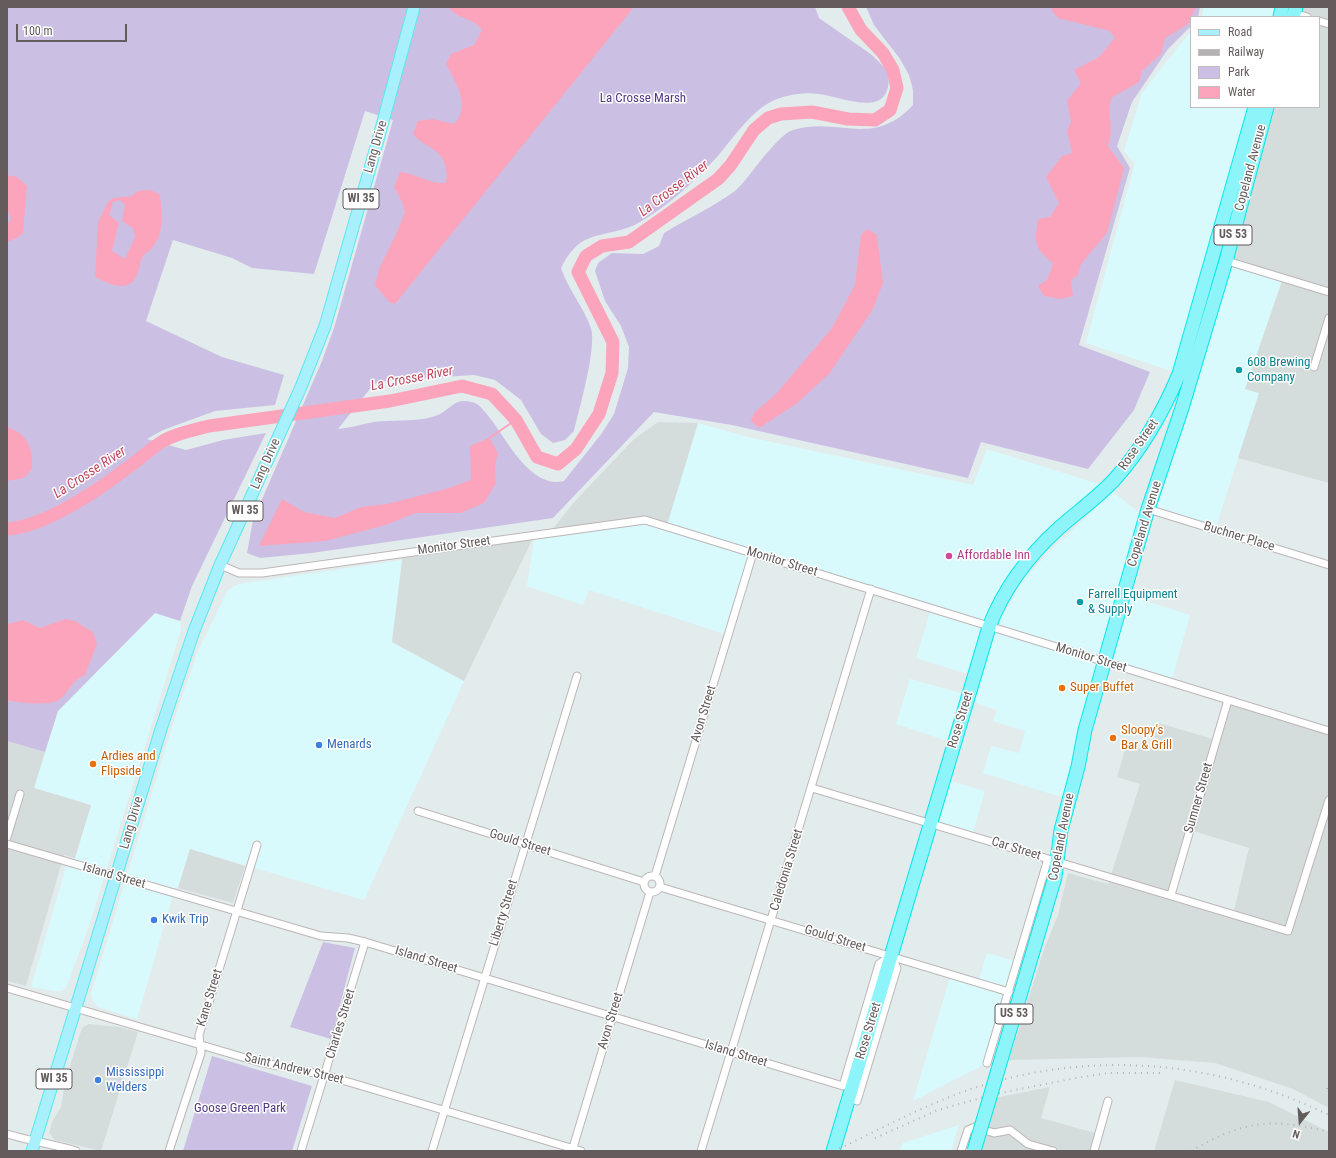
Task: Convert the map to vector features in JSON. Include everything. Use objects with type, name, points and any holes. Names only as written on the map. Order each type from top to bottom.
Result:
[{"type":"highway","name":"Copeland Avenue","points":[[1187,343],[1255,108]]},
{"type":"highway","name":"Copeland Avenue","points":[[974,1151],[1055,878],[1053,860],[1078,767],[1085,730],[1148,509],[1182,408],[1226,261],[1267,108]]},
{"type":"highway","name":"Rose Street","points":[[833,1151],[989,627],[997,606],[1022,567],[1038,548],[1114,480],[1136,453],[1166,404],[1179,374],[1187,343]]},
{"type":"main road","name":"Lang Drive","points":[[75,1008],[161,727],[194,632],[220,566],[270,456],[325,326],[414,7]]},
{"type":"main road","name":"WI 35","points":[[33,1147],[75,1008]]},
{"type":"street","points":[[1212,257],[1329,292]]},
{"type":"street","points":[[1314,367],[1329,318]]},
{"type":"street","name":"Buchner Place","points":[[1148,509],[1329,565]]},
{"type":"street","name":"Monitor Street","points":[[220,566],[239,573],[262,573],[639,520],[659,523],[989,627],[1329,731]]},
{"type":"street","name":"Avon Street","points":[[655,876],[753,553]]},
{"type":"street","name":"Caledonia Street","points":[[701,1151],[732,1053],[871,589]]},
{"type":"street","name":"Liberty Street","points":[[432,1151],[577,676]]},
{"type":"street","name":"Sumner Street","points":[[1171,895],[1228,700]]},
{"type":"street","name":"Car Street","points":[[812,788],[1288,931],[1329,800]]},
{"type":"street","points":[[7,837],[20,794]]},
{"type":"street","name":"Gould Street","points":[[418,811],[644,882]]},
{"type":"street","name":"Island Street","points":[[7,844],[321,936],[348,938],[365,942],[843,1086],[879,964],[890,961]]},
{"type":"street","name":"Kane Street","points":[[169,1151],[201,1053],[199,1035],[257,845]]},
{"type":"street","points":[[987,1063],[1053,860]]},
{"type":"street","points":[[655,876],[660,881],[660,886],[657,891],[650,892],[644,887],[644,882],[648,877],[655,876]]},
{"type":"street","name":"Gould Street","points":[[660,886],[772,920],[890,961],[1009,992]]},
{"type":"street","name":"Avon Street","points":[[572,1150],[650,892]]},
{"type":"street","name":"Charles Street","points":[[301,1151],[365,942]]},
{"type":"street","points":[[857,1101],[897,968],[890,961]]},
{"type":"street","name":"Saint Andrew Street","points":[[7,988],[259,1062],[325,1075],[572,1150],[581,1151]]},
{"type":"street","points":[[1094,1151],[1108,1101]]},
{"type":"street","points":[[961,1151],[966,1133],[970,1128],[975,1127],[994,1133],[1010,1130],[1028,1144],[1053,1151]]},
{"type":"street","points":[[7,1134],[33,1147],[52,1144],[76,1151]]},
{"type":"shaded area","points":[[1204,7],[1286,7],[1283,16],[1202,16]]},
{"type":"shaded area","points":[[1286,7],[1329,7],[1329,483],[1238,458],[1259,393],[1245,389],[1283,278],[1212,257],[1256,108],[1320,108],[1320,16],[1283,16]]},
{"type":"shaded area","points":[[1190,32],[1190,108],[1256,108],[1283,278],[1245,389],[1259,393],[1215,530],[1148,509],[1192,378],[1086,343],[1135,163],[1124,151],[1142,93]]},
{"type":"shaded area","points":[[658,422],[698,423],[667,525],[652,521],[550,532],[575,501],[634,439]]},
{"type":"shaded area","points":[[698,423],[748,437],[973,485],[987,449],[1099,484],[1040,535],[1021,557],[989,608],[1003,615],[1024,579],[1048,553],[1113,492],[1146,518],[1124,594],[1190,615],[1171,682],[1105,662],[1068,799],[983,773],[991,746],[1019,753],[1025,731],[993,721],[997,710],[967,700],[954,743],[896,724],[910,679],[968,695],[974,676],[916,658],[931,609],[753,553],[728,635],[589,590],[583,605],[527,586],[535,534],[639,520],[667,525]]},
{"type":"shaded area","points":[[535,534],[464,681],[392,642],[403,553]]},
{"type":"shaded area","points":[[402,560],[392,642],[464,681],[364,900],[190,849],[178,888],[175,888],[137,1019],[98,1007],[92,999],[91,994],[176,714],[198,651],[228,590],[239,584]]},
{"type":"shaded area","points":[[155,613],[180,621],[181,630],[88,929],[66,988],[61,991],[54,991],[31,987],[66,867],[72,868],[91,805],[34,788],[58,711]]},
{"type":"shaded area","points":[[1228,700],[1329,731],[1329,1108],[1293,1089],[1215,1063],[1139,1057],[1009,1060],[1044,949],[1058,915],[1068,873],[1108,884],[1140,784],[1117,777],[1126,746],[1150,751],[1159,723],[1216,740]],"holes":[[[1190,830],[1249,848],[1233,914],[1171,895]]]},
{"type":"shaded area","points":[[7,741],[45,752],[34,788],[91,805],[75,858],[64,855],[26,986],[7,981]]},
{"type":"shaded area","points":[[943,779],[985,791],[972,836],[930,823]]},
{"type":"shaded area","points":[[190,849],[245,866],[233,903],[178,888]]},
{"type":"shaded area","points":[[987,953],[1018,962],[987,1063],[913,1101],[951,974],[978,982]]},
{"type":"shaded area","points":[[89,1024],[119,1027],[138,1032],[101,1151],[55,1140],[49,1133],[52,1122],[61,1107],[66,1078],[81,1031],[83,1027]]},
{"type":"shaded area","points":[[1175,1080],[1269,1102],[1329,1132],[1329,1151],[1154,1151]]},
{"type":"shaded area","points":[[1050,1087],[1041,1118],[1099,1134],[1094,1151],[974,1151],[989,1099]]},
{"type":"shaded area","points":[[959,1125],[951,1151],[900,1151],[903,1143]]},
{"type":"green space","name":"La Crosse Marsh","points":[[7,7],[815,7],[819,18],[872,55],[888,71],[888,87],[884,97],[876,101],[866,103],[814,93],[803,93],[782,97],[768,103],[744,124],[717,157],[681,193],[664,206],[637,224],[588,239],[574,248],[561,268],[588,320],[591,328],[592,349],[587,379],[574,431],[565,440],[553,443],[541,434],[521,400],[495,380],[474,375],[385,381],[374,384],[338,429],[382,421],[425,419],[440,414],[455,403],[468,401],[480,406],[519,459],[529,469],[540,477],[551,482],[564,481],[602,433],[614,414],[628,368],[629,347],[621,326],[605,301],[595,271],[598,263],[612,253],[643,254],[659,246],[664,233],[709,208],[735,191],[775,144],[789,132],[810,127],[825,126],[869,129],[883,126],[898,118],[913,105],[913,90],[909,75],[900,59],[874,25],[866,7],[1200,7],[1198,16],[1190,16],[1190,27],[1168,49],[1132,102],[1117,146],[1130,168],[1079,345],[1150,372],[1134,410],[1088,469],[981,442],[968,478],[732,425],[654,412],[553,518],[312,553],[260,558],[247,553],[253,520],[322,361],[334,328],[393,120],[365,111],[314,274],[252,268],[232,258],[173,240],[146,321],[222,357],[284,375],[275,405],[215,411],[163,430],[147,439],[186,450],[223,440],[266,433],[192,586],[180,621],[155,613],[58,711],[45,752],[7,741]]},
{"type":"green space","points":[[323,942],[355,948],[331,1039],[290,1027]]},
{"type":"green space","name":"Goose Green Park","points":[[212,1056],[312,1086],[292,1151],[183,1151]]},
{"type":"water","points":[[448,7],[634,7],[395,304],[389,302],[375,285],[379,269],[405,212],[402,202],[394,187],[400,172],[411,174],[433,182],[445,183],[447,173],[442,157],[417,139],[413,134],[418,121],[433,119],[454,124],[459,117],[462,110],[462,102],[454,78],[446,64],[451,54],[474,45],[482,30],[475,23],[456,14]]},
{"type":"water","points":[[1052,7],[1196,7],[1192,16],[1190,16],[1188,24],[1165,38],[1161,54],[1142,71],[1139,82],[1111,98],[1110,140],[1108,146],[1124,168],[1107,233],[1081,264],[1078,275],[1071,280],[1073,296],[1061,299],[1044,296],[1038,286],[1048,279],[1053,263],[1046,258],[1037,244],[1036,234],[1038,219],[1050,217],[1059,203],[1046,177],[1062,156],[1072,153],[1067,131],[1071,122],[1067,101],[1081,83],[1074,70],[1099,57],[1115,38],[1110,31],[1058,18],[1052,11]]},
{"type":"water","points":[[7,175],[17,177],[27,186],[23,233],[17,238],[7,242],[7,225],[11,219],[7,208]]},
{"type":"water","points":[[151,190],[160,195],[162,215],[161,229],[156,242],[142,258],[137,275],[132,282],[128,285],[117,286],[95,277],[98,222],[108,202],[114,198],[132,196],[138,191]],"holes":[[[120,200],[125,205],[122,221],[133,228],[135,237],[125,259],[112,251],[119,223],[109,215],[113,202]]]},
{"type":"water","points":[[867,229],[877,235],[883,283],[873,309],[829,374],[796,404],[759,428],[751,421],[754,413],[776,394],[832,328],[855,285],[861,235]]},
{"type":"water","points":[[7,427],[20,434],[28,443],[32,461],[32,469],[24,478],[7,481]]},
{"type":"water","points":[[489,438],[498,453],[495,465],[496,483],[484,503],[461,513],[416,513],[386,525],[325,541],[259,546],[282,499],[304,512],[335,518],[361,507],[387,504],[446,489],[471,480],[470,446]]},
{"type":"water","points":[[65,619],[75,621],[93,632],[97,644],[85,675],[72,684],[65,695],[54,702],[33,703],[7,700],[7,624],[23,620],[40,628]]},
{"type":"waterway","name":"La Crosse River","points":[[7,529],[22,527],[37,522],[70,506],[114,478],[158,444],[168,438],[180,434],[209,426],[390,401],[462,386],[492,394],[516,420],[537,457],[558,464],[576,449],[599,414],[612,373],[613,342],[578,272],[586,256],[602,246],[629,242],[718,179],[730,166],[754,130],[768,118],[781,114],[812,112],[848,119],[875,120],[890,110],[897,88],[893,70],[883,53],[861,30],[848,7]]},
{"type":"waterway","points":[[489,441],[489,438],[516,420]]},
{"type":"railway","points":[[834,1151],[953,1095],[1016,1076],[1062,1068],[1107,1065],[1153,1066],[1198,1072],[1242,1082],[1286,1096],[1329,1115]]},
{"type":"railway","points":[[875,1138],[938,1110],[995,1094],[1109,1073],[1163,1073]]},
{"type":"railway","points":[[1327,1089],[1329,1084]]},
{"type":"railway","points":[[1191,1151],[1227,1133],[1258,1125],[1290,1124],[1329,1132]]},
{"type":"place","name":"608 Brewing Company","points":[[1239,370]]},
{"type":"place","name":"Affordable Inn","points":[[949,556]]},
{"type":"place","name":"Farrell Equipment & Supply","points":[[1080,602]]},
{"type":"place","name":"Super Buffet","points":[[1062,688]]},
{"type":"place","name":"Sloopy's Bar & Grill","points":[[1113,738]]},
{"type":"place","name":"Menards","points":[[319,745]]},
{"type":"place","name":"Ardies and Flipside","points":[[93,764]]},
{"type":"place","name":"Kwik Trip","points":[[154,920]]},
{"type":"place","name":"Mississippi Welders","points":[[98,1080]]}]
